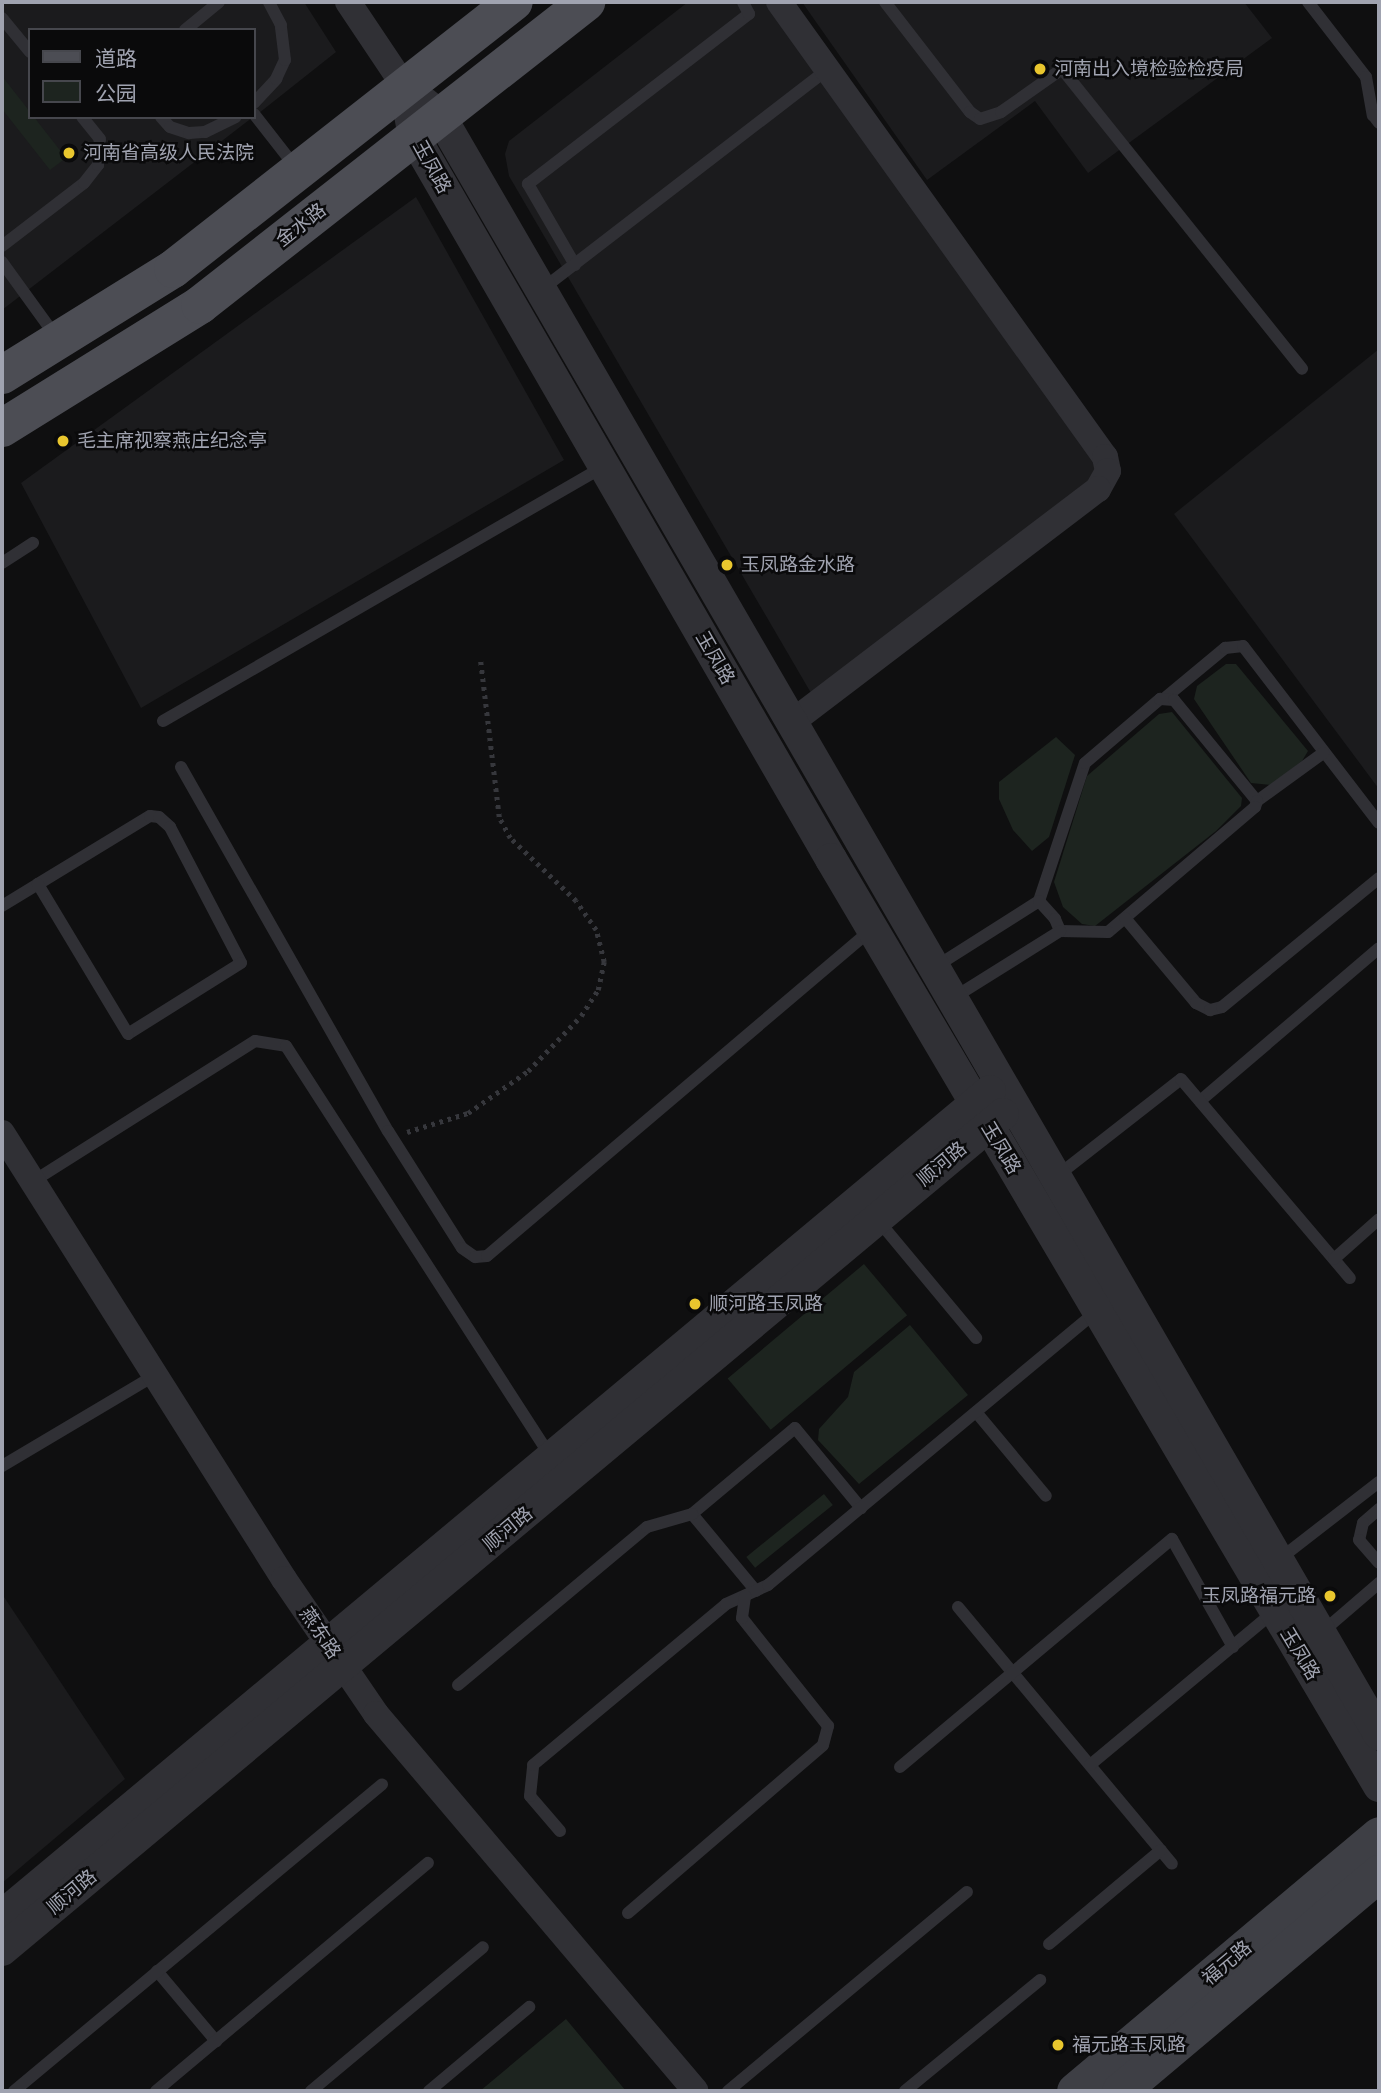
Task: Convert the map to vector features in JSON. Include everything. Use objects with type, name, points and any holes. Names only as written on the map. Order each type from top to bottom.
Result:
[{"type":"main road","points":[[2,375],[173,269],[514,2]]},
{"type":"main road","name":"金水路","points":[[2,428],[200,305],[586,2]]},
{"type":"main road","name":"福元路","points":[[1075,2091],[1379,1835]]},
{"type":"main road","name":"福元路","points":[[1120,2091],[1379,1873]]},
{"type":"street","points":[[348,2],[405,87]]},
{"type":"street","points":[[779,2],[1105,457],[1108,471],[1098,489],[790,724]]},
{"type":"street","name":"玉凤路","points":[[405,87],[604,466],[872,929],[993,1105],[1054,1179],[1379,1734]]},
{"type":"street","name":"玉凤路","points":[[427,127],[541,291],[950,1000],[993,1105],[1097,1311],[1379,1786]]},
{"type":"street","name":"顺河路","points":[[2,1916],[336,1657],[877,1219],[993,1105]]},
{"type":"street","name":"顺河路","points":[[2,1950],[336,1657],[552,1459],[993,1105]]},
{"type":"street","name":"燕东路","points":[[2,1133],[336,1657],[376,1714],[696,2091]]},
{"type":"lane","points":[[187,28],[219,2]]},
{"type":"lane","points":[[256,101],[276,79],[285,61],[281,25],[269,2]]},
{"type":"lane","points":[[575,265],[528,184],[749,14],[743,2]]},
{"type":"lane","points":[[885,2],[970,112],[980,119],[1001,111],[1062,69],[1302,369]]},
{"type":"lane","points":[[1308,2],[1366,77],[1373,115],[1379,123]]},
{"type":"lane","points":[[2,18],[28,50]]},
{"type":"lane","points":[[541,291],[827,70]]},
{"type":"lane","points":[[256,117],[298,171]]},
{"type":"lane","points":[[2,246],[85,183],[98,166],[100,139],[84,119]]},
{"type":"lane","points":[[163,119],[170,127],[189,133],[205,132],[232,119]]},
{"type":"lane","points":[[2,262],[59,340]]},
{"type":"lane","points":[[163,721],[604,466]]},
{"type":"lane","points":[[2,563],[33,543]]},
{"type":"lane","points":[[932,969],[1039,901],[1084,763],[1225,648],[1243,646],[1379,823]]},
{"type":"lane","points":[[1166,697],[1174,700],[1257,801]]},
{"type":"lane","points":[[950,1000],[1060,931],[1098,934],[1125,918],[1255,807],[1257,801],[1323,753]]},
{"type":"lane","points":[[181,767],[388,1131],[462,1248],[475,1258],[487,1256],[872,929]]},
{"type":"lane","points":[[2,906],[38,884],[150,816],[159,817],[170,827],[241,963],[128,1034],[38,884]]},
{"type":"lane","points":[[1125,918],[1196,1003],[1210,1010],[1222,1007],[1379,878]]},
{"type":"lane","points":[[1039,901],[1060,931]]},
{"type":"lane","points":[[1200,1101],[1379,948]]},
{"type":"lane","points":[[32,1182],[256,1041],[286,1046],[552,1459]]},
{"type":"lane","points":[[1054,1179],[1181,1079],[1350,1278]]},
{"type":"lane","points":[[877,1219],[976,1338]]},
{"type":"lane","points":[[1334,1259],[1379,1219]]},
{"type":"lane","points":[[560,1831],[530,1796],[533,1765],[726,1604],[751,1593],[861,1508],[1097,1311]]},
{"type":"lane","points":[[2,1466],[155,1375]]},
{"type":"lane","points":[[976,1412],[1046,1496]]},
{"type":"lane","points":[[458,1685],[647,1527],[692,1514],[794,1428],[861,1508]]},
{"type":"lane","points":[[1277,1561],[1379,1482]]},
{"type":"lane","points":[[1379,1509],[1363,1523],[1359,1540],[1379,1563]]},
{"type":"lane","points":[[692,1514],[751,1593]]},
{"type":"lane","points":[[900,1766],[1172,1539],[1233,1647]]},
{"type":"lane","points":[[1320,1634],[1379,1583]]},
{"type":"lane","points":[[628,1913],[824,1745],[828,1726],[742,1618],[751,1593]]},
{"type":"lane","points":[[958,1607],[1172,1864]]},
{"type":"lane","points":[[1090,1765],[1275,1611]]},
{"type":"lane","points":[[14,2091],[382,1784]]},
{"type":"lane","points":[[1049,1944],[1161,1850]]},
{"type":"lane","points":[[156,2091],[428,1863]]},
{"type":"lane","points":[[728,2091],[967,1892]]},
{"type":"lane","points":[[311,2091],[482,1947]]},
{"type":"lane","points":[[158,1972],[216,2041]]},
{"type":"lane","points":[[905,2091],[1040,1980]]},
{"type":"lane","points":[[429,2091],[529,2007]]},
{"type":"path","points":[[388,1131],[418,1132],[468,1113],[497,1096],[557,1044],[581,1016],[600,980],[604,962],[596,930],[548,870],[510,838],[499,817],[480,657]]},
{"type":"shaded area","points":[[2,2],[304,2],[336,52],[256,115],[256,28],[28,28],[28,119],[250,119],[2,310]]},
{"type":"shaded area","points":[[688,2],[766,2],[1088,449],[1099,474],[811,693],[509,176],[505,154],[509,141]]},
{"type":"shaded area","name":"河南出入境检验检疫局","points":[[802,2],[1244,2],[1272,38],[1088,173],[1035,101],[927,180]]},
{"type":"shaded area","points":[[416,197],[564,460],[141,708],[21,483]]},
{"type":"shaded area","points":[[1379,349],[1379,789],[1174,514]]},
{"type":"shaded area","points":[[2,1594],[125,1779],[2,1883]]},
{"type":"green space","points":[[2,76],[28,109],[28,119],[36,119],[66,158],[50,170],[2,109]]},
{"type":"green space","points":[[1226,664],[1236,664],[1308,751],[1302,761],[1271,785],[1251,783],[1194,699],[1197,686]]},
{"type":"green space","points":[[1172,712],[1242,798],[1241,806],[1216,831],[1095,926],[1082,924],[1063,907],[1054,882],[1087,776],[1159,714]]},
{"type":"green space","points":[[1056,737],[1075,755],[1049,837],[1032,851],[1013,830],[999,799],[999,782]]},
{"type":"green space","points":[[864,1264],[907,1315],[771,1430],[728,1378]]},
{"type":"green space","points":[[910,1325],[968,1395],[859,1484],[818,1440],[819,1429],[848,1397],[854,1372]]},
{"type":"green space","points":[[824,1494],[833,1505],[755,1568],[746,1557]]},
{"type":"green space","points":[[566,2019],[626,2091],[480,2091]]},
{"type":"place","name":"河南出入境检验检疫局","points":[[1040,69]]},
{"type":"place","name":"河南省高级人民法院","points":[[69,153]]},
{"type":"place","name":"毛主席视察燕庄纪念亭","points":[[63,441]]},
{"type":"place","name":"玉凤路金水路","points":[[727,565]]},
{"type":"place","name":"顺河路玉凤路","points":[[695,1304]]},
{"type":"place","name":"玉凤路福元路","points":[[1330,1596]]},
{"type":"place","name":"福元路玉凤路","points":[[1058,2045]]}]
